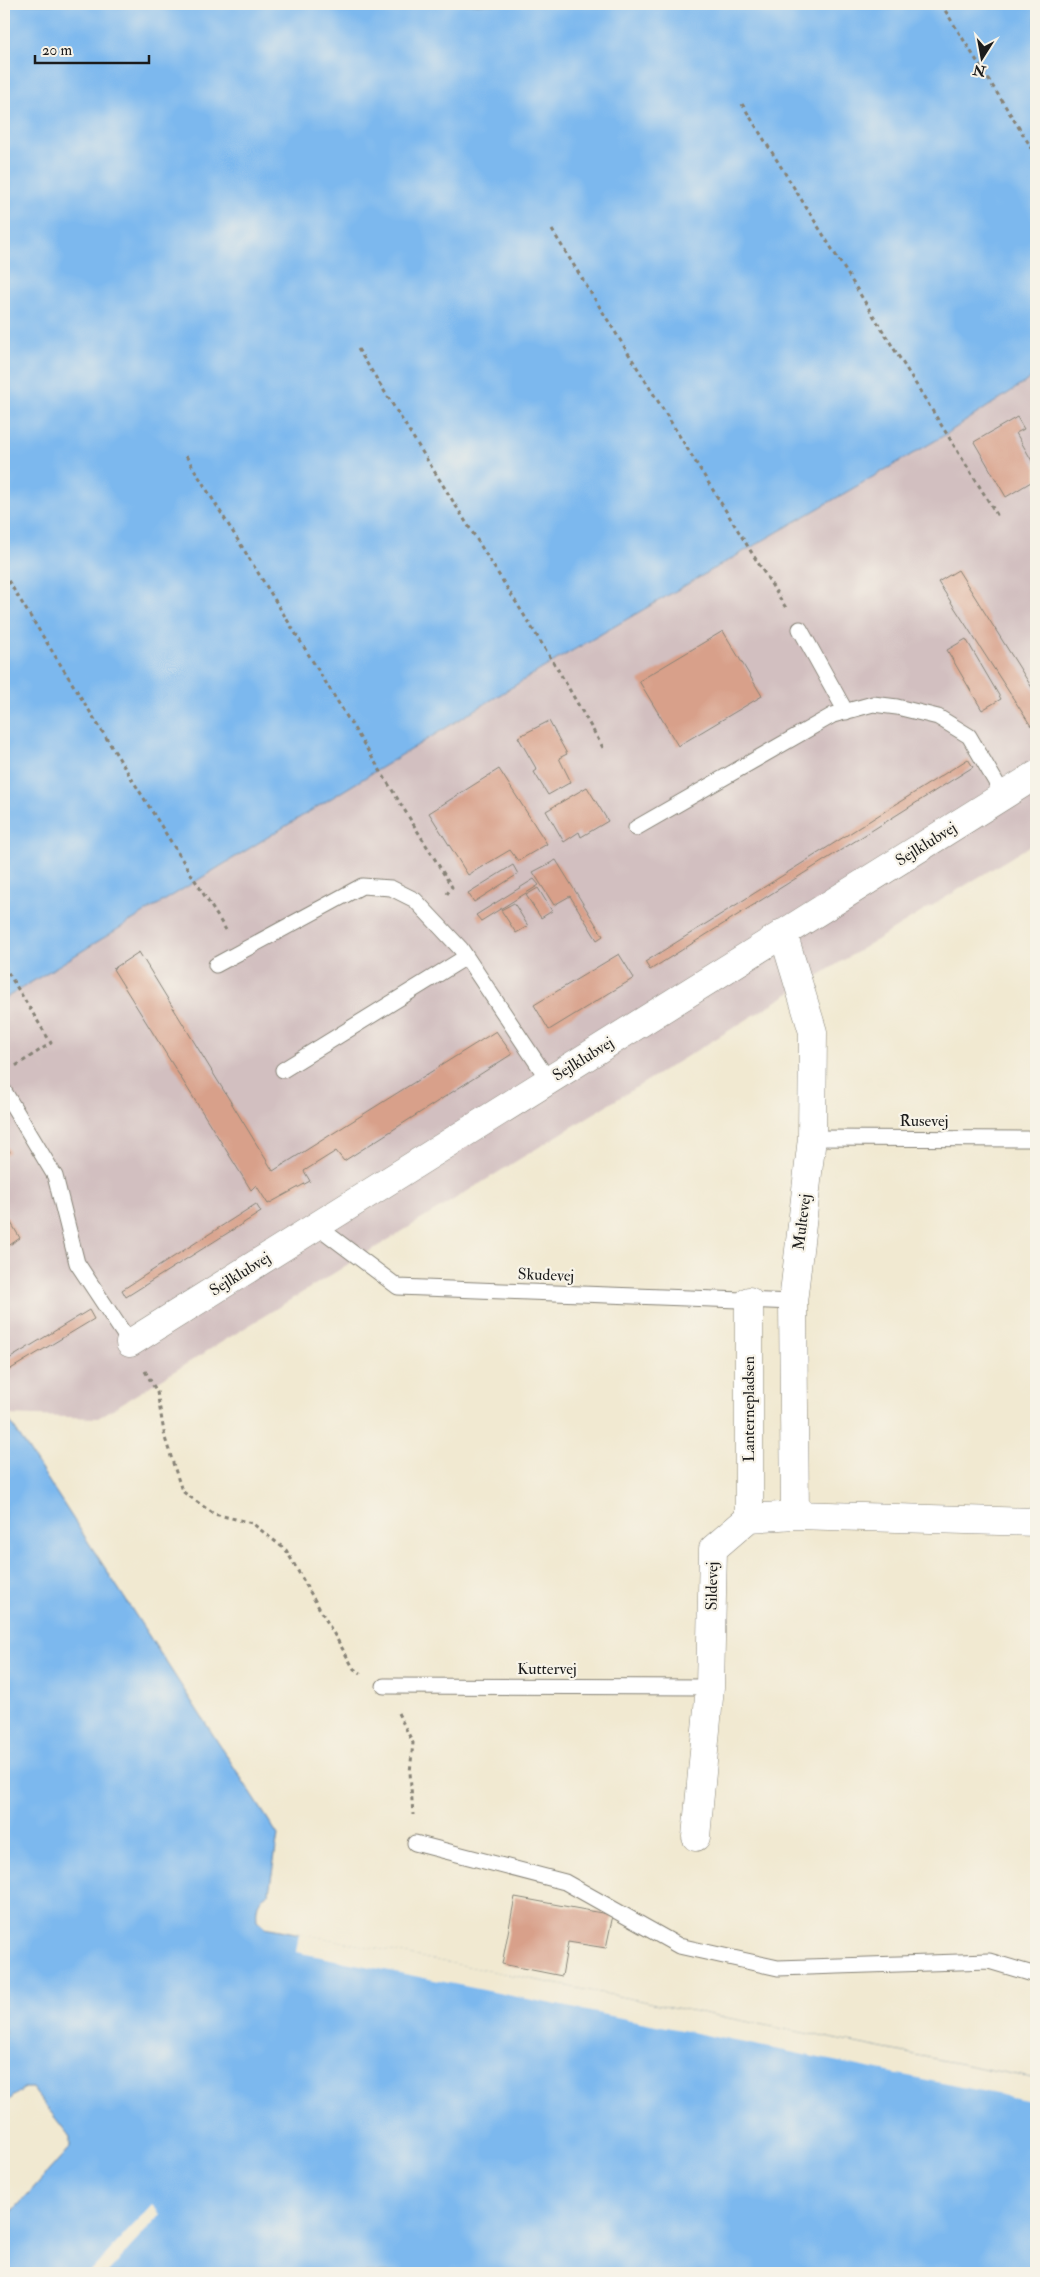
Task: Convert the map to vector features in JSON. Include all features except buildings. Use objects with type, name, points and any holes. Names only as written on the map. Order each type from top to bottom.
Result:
[{"type":"street","name":"Sejlklubvej","points":[[130,1343],[1036,775]]},
{"type":"street","name":"Multevej","points":[[783,934],[813,1032],[812,1138],[793,1302],[795,1515]]},
{"type":"street","name":"Lanternepladsen","points":[[749,1301],[749,1518]]},
{"type":"street","points":[[749,1518],[795,1515],[1036,1522]]},
{"type":"street","name":"Sildevej","points":[[696,1837],[710,1687],[713,1549],[749,1518]]},
{"type":"lane","points":[[800,629],[846,712]]},
{"type":"lane","points":[[636,828],[833,715],[874,704],[897,707],[938,717],[969,736],[1004,796]]},
{"type":"lane","points":[[216,965],[362,886],[391,888],[415,900],[461,949],[549,1081]]},
{"type":"lane","points":[[283,1070],[466,957]]},
{"type":"lane","points":[[4,1091],[55,1176],[77,1263],[130,1343]]},
{"type":"lane","name":"Rusevej","points":[[812,1138],[1036,1139]]},
{"type":"lane","name":"Skudevej","points":[[318,1226],[398,1287],[793,1302]]},
{"type":"lane","name":"Kuttervej","points":[[384,1686],[710,1687]]},
{"type":"lane","points":[[414,1843],[566,1882],[679,1946],[778,1968],[988,1961],[1036,1975]]},
{"type":"path","points":[[941,4],[1036,155]]},
{"type":"path","points":[[742,104],[999,518]]},
{"type":"path","points":[[552,230],[800,629]]},
{"type":"path","points":[[358,350],[556,668],[605,751]]},
{"type":"path","points":[[186,456],[452,887],[430,916]]},
{"type":"path","points":[[4,574],[239,952]]},
{"type":"path","points":[[4,966],[51,1043],[12,1068]]},
{"type":"path","points":[[130,1343],[156,1392],[165,1438],[182,1492],[214,1514],[252,1523],[286,1550],[354,1669],[384,1686],[413,1743],[410,1772],[414,1843]]},
{"type":"shaded area","points":[[1036,375],[1036,842],[98,1418],[6,1415],[4,1412],[4,999],[558,659],[940,438]]},
{"type":"water","points":[[4,4],[1036,4],[1036,375],[940,438],[558,659],[4,999]]},
{"type":"water","points":[[4,1412],[278,1835],[269,1893],[262,1898],[257,1908],[257,1920],[265,1927],[1036,2079],[1036,2273],[4,2273],[4,2221],[70,2147],[70,2137],[32,2088],[24,2088],[4,2104]]},
{"type":"pier","points":[[299,1933],[1036,2079],[1036,2102],[296,1952]]},
{"type":"pier","points":[[152,2205],[161,2214],[107,2273],[89,2273]]}]
